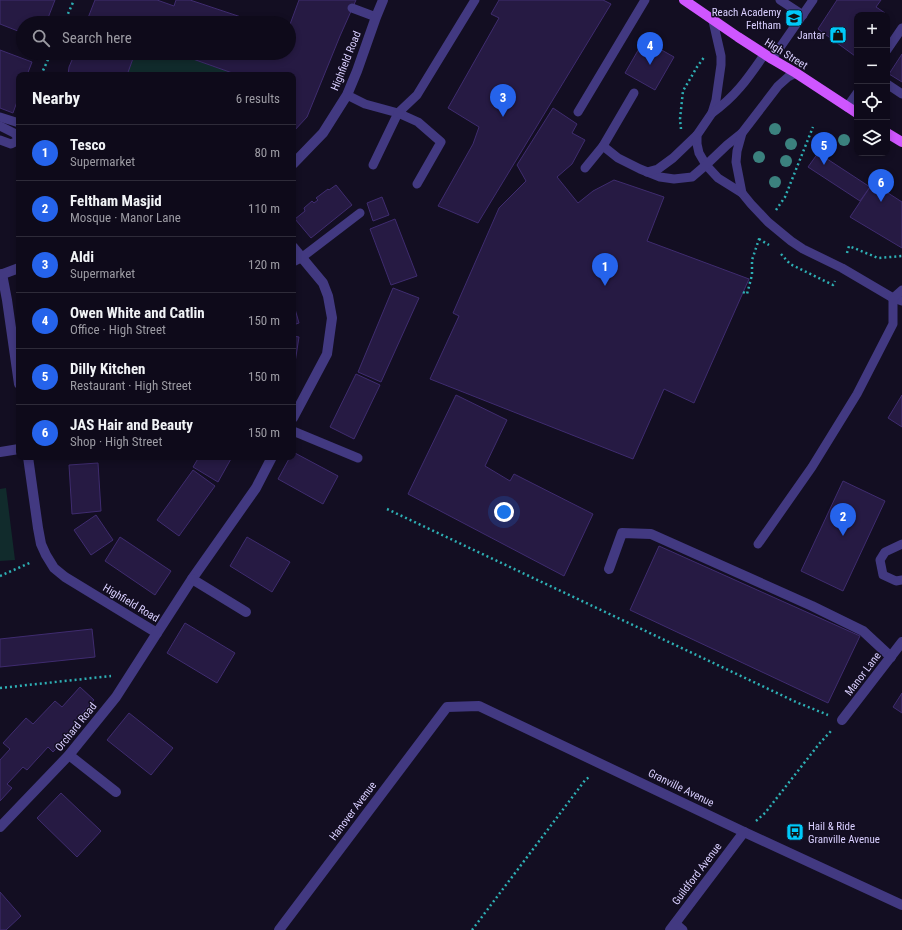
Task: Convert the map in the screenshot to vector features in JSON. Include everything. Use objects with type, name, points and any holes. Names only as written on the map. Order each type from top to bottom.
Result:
[{"type":"main road","name":"High Street","points":[[684,0],[768,57],[796,73],[854,111]]},
{"type":"main road","points":[[890,135],[902,142]]},
{"type":"street","name":"Highfield Road","points":[[296,161],[323,133],[347,95],[383,0]]},
{"type":"street","points":[[296,412],[327,354],[332,318],[328,296],[323,283],[297,260]]},
{"type":"street","points":[[16,269],[1,274],[8,300],[16,358]]},
{"type":"street","points":[[0,452],[16,449]]},
{"type":"street","name":"Highfield Road","points":[[28,460],[41,544],[54,568],[65,577],[157,633],[192,579],[256,488],[270,460]]},
{"type":"street","points":[[609,569],[622,533],[651,534],[812,606],[863,631],[891,657]]},
{"type":"street","points":[[192,579],[246,612]]},
{"type":"street","name":"Orchard Road","points":[[0,827],[69,755],[116,697],[157,633]]},
{"type":"street","name":"Manor Lane","points":[[842,720],[902,642]]},
{"type":"street","name":"Granville Avenue","points":[[447,707],[479,706],[744,832],[902,905]]},
{"type":"street","name":"Hanover Avenue","points":[[279,930],[447,707]]},
{"type":"street","points":[[69,755],[116,792]]},
{"type":"street","name":"Guildford Avenue","points":[[673,927],[744,832]]},
{"type":"lane","points":[[373,165],[398,113],[417,95],[475,0]]},
{"type":"lane","points":[[578,112],[645,0]]},
{"type":"lane","points":[[780,0],[803,15]]},
{"type":"lane","points":[[712,113],[740,89],[803,15],[813,0]]},
{"type":"lane","points":[[352,8],[376,17]]},
{"type":"lane","points":[[647,172],[658,169],[673,158],[697,135],[712,113],[716,100],[721,65],[721,56],[713,21]]},
{"type":"lane","points":[[888,48],[902,28]]},
{"type":"lane","points":[[604,146],[618,158],[660,177],[674,179],[692,177],[742,133],[778,86],[788,77],[796,73]]},
{"type":"lane","points":[[890,86],[902,94]]},
{"type":"lane","points":[[585,168],[604,146],[634,93]]},
{"type":"lane","points":[[347,95],[365,104],[398,113],[418,122],[441,142],[417,184]]},
{"type":"lane","points":[[847,107],[854,97]]},
{"type":"lane","points":[[0,117],[16,122]]},
{"type":"lane","points":[[0,126],[16,135]]},
{"type":"lane","points":[[742,133],[737,151],[736,162],[742,193]]},
{"type":"lane","points":[[697,135],[699,153],[706,165],[718,178],[742,193],[768,222],[791,241],[803,249],[842,268],[893,298],[902,301]]},
{"type":"lane","points":[[0,140],[11,144],[16,141]]},
{"type":"lane","points":[[297,260],[360,213]]},
{"type":"lane","points":[[758,544],[812,467],[857,394],[893,324],[893,298],[902,290]]},
{"type":"lane","points":[[296,432],[358,458]]},
{"type":"lane","points":[[902,544],[885,552],[880,560],[883,576],[896,581],[902,580]]},
{"type":"lane","points":[[673,927],[684,930]]},
{"type":"path","points":[[67,16],[74,0]]},
{"type":"path","points":[[42,72],[47,60]]},
{"type":"path","points":[[768,222],[786,197],[813,127]]},
{"type":"path","points":[[387,509],[796,702],[842,720],[819,744],[765,813],[744,832]]},
{"type":"path","points":[[0,576],[35,560]]},
{"type":"path","points":[[0,688],[118,675]]},
{"type":"path","points":[[472,930],[586,779],[605,766]]},
{"type":"green space","points":[[132,60],[196,60],[230,72],[128,72]]},
{"type":"green space","points":[[6,488],[15,560],[0,561],[0,489]]},
{"type":"building","points":[[0,0],[55,0],[49,16],[16,16],[16,30],[0,24]]},
{"type":"building","points":[[95,0],[157,0],[174,6],[176,0],[190,0],[238,16],[89,16]]},
{"type":"building","points":[[299,0],[356,0],[307,117],[296,129],[296,72],[230,72],[196,60],[296,60],[296,16],[293,16]]},
{"type":"building","points":[[499,0],[603,0],[611,4],[478,223],[438,206],[473,144],[479,127],[448,108],[499,18],[491,14]]},
{"type":"building","points":[[837,0],[881,0],[876,7],[884,12],[854,12],[854,55],[818,29]]},
{"type":"building","points":[[644,40],[674,57],[655,90],[625,73]]},
{"type":"building","points":[[0,50],[16,56],[16,60],[27,60],[32,62],[28,72],[16,72],[16,104],[13,113],[0,108]]},
{"type":"building","points":[[902,54],[902,82],[890,75]]},
{"type":"building","points":[[72,60],[132,60],[128,72],[68,72]]},
{"type":"building","points":[[553,108],[577,124],[572,133],[585,140],[572,164],[557,177],[578,203],[593,191],[614,180],[664,197],[647,241],[749,279],[694,403],[664,389],[633,459],[430,379],[459,316],[453,313],[499,208],[526,181],[517,165]]},
{"type":"building","points":[[818,153],[870,187],[860,201],[808,167]]},
{"type":"building","points":[[871,182],[902,202],[902,248],[850,217],[870,187]]},
{"type":"building","points":[[336,185],[352,205],[311,238],[296,220],[296,218],[305,211],[304,208],[312,201],[314,203],[318,200],[316,198],[328,189],[329,190]]},
{"type":"building","points":[[382,197],[389,215],[373,221],[367,203]]},
{"type":"building","points":[[395,219],[417,276],[391,285],[370,229]]},
{"type":"building","points":[[393,288],[419,298],[381,382],[358,372]]},
{"type":"building","points":[[296,312],[299,323],[296,324]]},
{"type":"building","points":[[296,336],[299,337],[296,356]]},
{"type":"building","points":[[356,374],[380,385],[354,439],[330,427]]},
{"type":"building","points":[[456,395],[507,420],[485,466],[510,481],[514,474],[593,514],[564,576],[408,494]]},
{"type":"building","points":[[902,395],[902,427],[888,418]]},
{"type":"building","points":[[296,454],[338,476],[323,504],[278,479],[288,460],[296,460]]},
{"type":"building","points":[[197,460],[230,460],[218,482],[193,467]]},
{"type":"building","points":[[98,463],[101,511],[72,514],[69,465]]},
{"type":"building","points":[[193,470],[215,486],[179,536],[157,520]]},
{"type":"building","points":[[843,481],[885,501],[843,591],[801,571]]},
{"type":"building","points":[[96,515],[113,540],[91,555],[74,530]]},
{"type":"building","points":[[120,537],[171,571],[155,595],[105,561]]},
{"type":"building","points":[[247,537],[290,562],[272,592],[230,566]]},
{"type":"building","points":[[659,546],[860,636],[828,703],[630,610]]},
{"type":"building","points":[[185,623],[235,653],[217,683],[167,653]]},
{"type":"building","points":[[92,629],[95,657],[0,667],[0,639]]},
{"type":"building","points":[[80,687],[94,700],[75,721],[79,724],[53,752],[48,747],[27,770],[23,767],[7,784],[12,788],[0,801],[0,760],[10,749],[3,743],[26,718],[33,724],[55,701],[62,707]]},
{"type":"building","points":[[902,693],[902,713],[893,707]]},
{"type":"building","points":[[129,713],[173,748],[151,775],[107,740]]},
{"type":"building","points":[[61,793],[101,831],[77,857],[37,818]]},
{"type":"building","points":[[0,892],[21,916],[6,930],[0,930]]},
{"type":"place","name":"Reach Academy Feltham","points":[[794,18]]},
{"type":"place","name":"Jantar","points":[[838,35]]},
{"type":"place","name":"Owen White and Catlin","points":[[650,65]]},
{"type":"place","name":"Aldi","points":[[503,117]]},
{"type":"place","name":"Dilly Kitchen","points":[[824,165]]},
{"type":"place","name":"JAS Hair and Beauty","points":[[881,202]]},
{"type":"place","name":"Tesco","points":[[605,286]]},
{"type":"place","name":"Feltham Masjid","points":[[843,536]]},
{"type":"place","name":"Hail & Ride Granville Avenue","points":[[795,832]]}]
